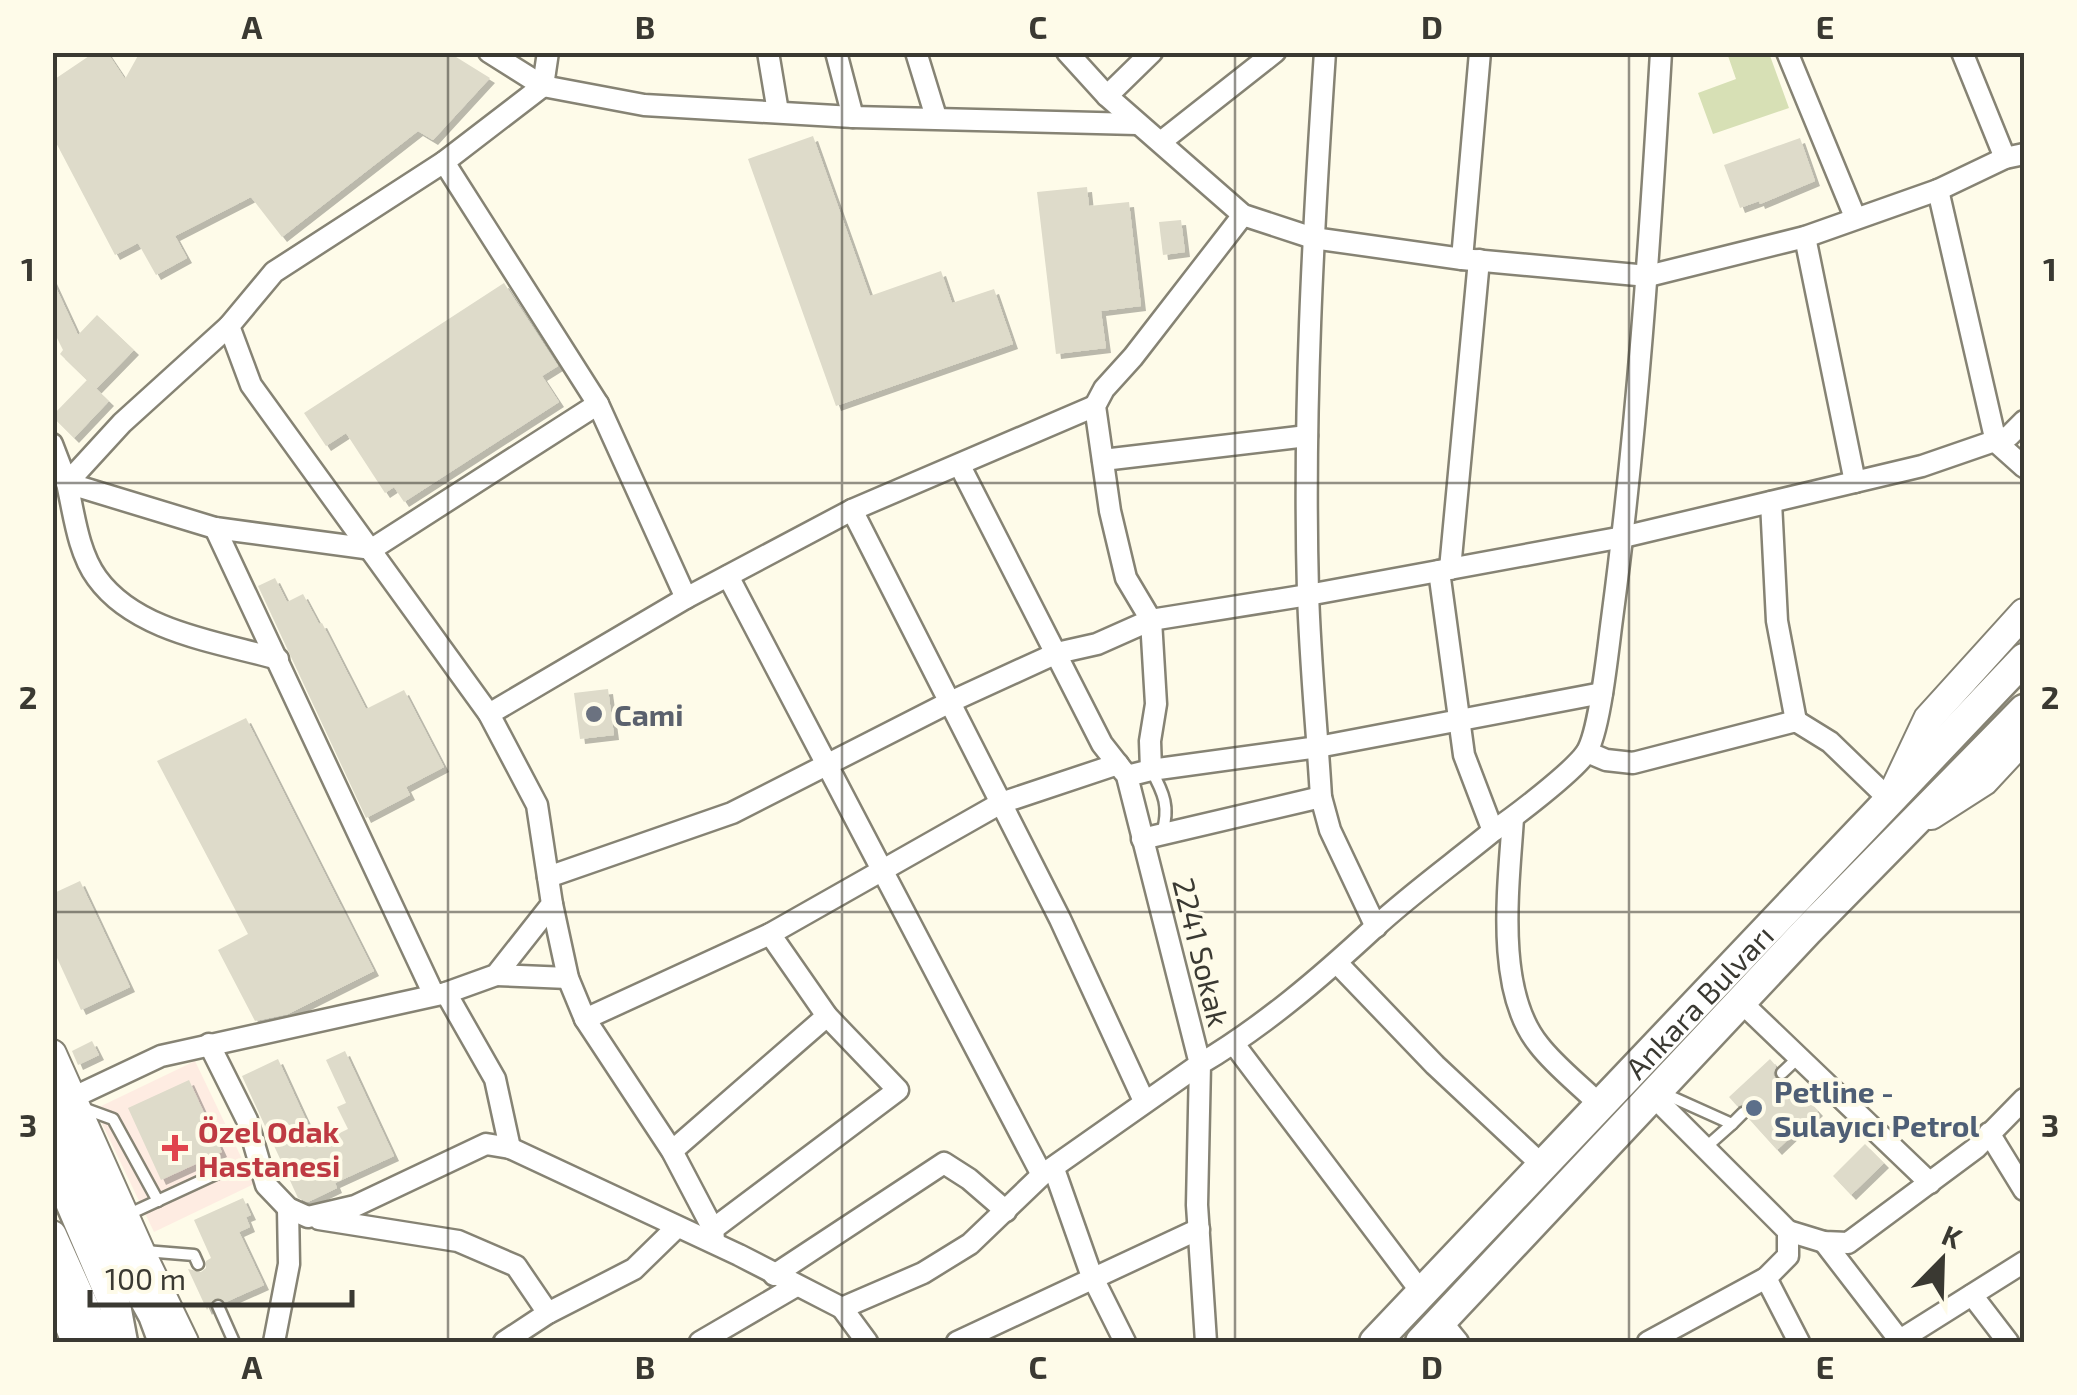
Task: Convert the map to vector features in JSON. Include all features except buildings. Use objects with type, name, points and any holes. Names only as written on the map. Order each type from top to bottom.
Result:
[{"type":"main road","points":[[1890,800],[1928,720],[2024,613]]},
{"type":"main road","name":"Ankara Bulvarı","points":[[1375,1342],[2024,659]]},
{"type":"main road","name":"Ankara Bulvarı","points":[[1440,1335],[1655,1093],[2024,710]]},
{"type":"main road","points":[[1909,829],[1984,781],[2022,746]]},
{"type":"main road","points":[[52,1054],[67,1103],[141,1266],[184,1342]]},
{"type":"main road","points":[[67,1103],[124,1217],[141,1266],[156,1333]]},
{"type":"main road","points":[[52,1158],[131,1342]]},
{"type":"main road","points":[[52,1235],[100,1342]]},
{"type":"main road","points":[[54,1290],[76,1342]]},
{"type":"main road","points":[[115,1305],[122,1342]]},
{"type":"street","points":[[489,52],[543,86],[644,105],[853,117],[1137,124]]},
{"type":"street","points":[[67,483],[122,423],[230,326],[274,272],[444,162],[543,86],[548,52]]},
{"type":"street","points":[[768,52],[778,112]]},
{"type":"street","points":[[836,52],[853,117]]},
{"type":"street","points":[[916,52],[936,118]]},
{"type":"street","points":[[1067,52],[1137,124],[1162,141],[1243,214],[1313,238],[1471,259],[1648,276],[1805,238],[1938,190],[2014,156],[1962,52]]},
{"type":"street","points":[[1107,96],[1152,52]]},
{"type":"street","points":[[1162,141],[1276,52]]},
{"type":"street","points":[[1325,52],[1306,436],[1308,595],[1321,798],[1330,830],[1376,927]]},
{"type":"street","points":[[1480,52],[1471,259],[1444,570],[1448,654],[1464,755],[1493,831]]},
{"type":"street","points":[[1206,1342],[1199,1229],[1200,1064],[1234,1044],[1338,964],[1376,927],[1513,818],[1586,752],[1602,694],[1623,537],[1648,276],[1661,52]]},
{"type":"street","points":[[1787,52],[1855,218]]},
{"type":"street","points":[[444,162],[598,404],[686,598]]},
{"type":"street","points":[[1938,190],[1996,442],[2024,467]]},
{"type":"street","points":[[1151,770],[1150,740],[1156,704],[1150,620],[1126,578],[1110,512],[1095,406],[1104,389],[1243,214]]},
{"type":"street","points":[[1805,238],[1855,482]]},
{"type":"street","points":[[230,326],[251,385],[489,714],[537,805],[568,978],[585,1019],[672,1151],[714,1236]]},
{"type":"street","points":[[67,483],[215,528],[372,549],[598,404]]},
{"type":"street","points":[[489,714],[686,598],[852,510],[1095,406]]},
{"type":"street","points":[[548,878],[732,813],[950,702],[1057,653],[1097,644],[1150,620],[1623,537],[1922,466],[1996,442],[2024,421]]},
{"type":"street","points":[[1103,460],[1306,436]]},
{"type":"street","points":[[52,444],[67,483],[79,536],[96,578],[126,608],[176,631],[278,659]]},
{"type":"street","name":"2241 Sokak","points":[[842,1308],[923,1272],[970,1244],[1048,1172],[1200,1064],[1152,837],[1123,770],[1102,744],[960,466]]},
{"type":"street","points":[[1771,502],[1777,621],[1796,720],[1830,742],[1890,800]]},
{"type":"street","points":[[852,510],[1060,919],[1144,1101]]},
{"type":"street","points":[[215,528],[440,994],[496,1080],[510,1148]]},
{"type":"street","points":[[728,576],[1048,1172],[1124,1342]]},
{"type":"street","points":[[585,1019],[770,934],[1001,804],[1123,770],[1151,770],[1318,747],[1602,694]]},
{"type":"street","points":[[1586,752],[1606,760],[1633,763],[1796,720]]},
{"type":"street","points":[[1152,837],[1321,798]]},
{"type":"street","points":[[1513,818],[1509,967],[1523,1017],[1537,1044],[1600,1105]]},
{"type":"street","points":[[496,975],[552,904]]},
{"type":"street","points":[[714,1236],[898,1090],[827,1016],[770,934]]},
{"type":"street","points":[[1338,964],[1435,1065],[1542,1165]]},
{"type":"street","points":[[67,1103],[161,1056],[209,1044],[440,994],[496,975],[568,978]]},
{"type":"street","points":[[1741,1002],[1930,1182]]},
{"type":"street","points":[[672,1151],[827,1016]]},
{"type":"street","points":[[209,1044],[247,1120],[266,1184],[298,1213],[458,1241],[516,1266],[548,1313]]},
{"type":"street","points":[[1234,1044],[1422,1293]]},
{"type":"street","points":[[1655,1093],[1788,1231],[1824,1242],[1848,1243],[1930,1182],[2024,1099]]},
{"type":"street","points":[[1990,1132],[2024,1190]]},
{"type":"street","points":[[298,1213],[355,1206],[486,1144],[510,1148],[677,1226],[714,1236],[774,1276],[842,1308],[867,1342]]},
{"type":"street","points":[[774,1276],[944,1164],[970,1179],[1006,1211]]},
{"type":"street","points":[[274,1342],[298,1213]]},
{"type":"street","points":[[504,1342],[548,1313],[634,1269],[677,1226]]},
{"type":"street","points":[[957,1342],[1199,1229]]},
{"type":"street","points":[[1648,1342],[1766,1278],[1788,1256],[1788,1231]]},
{"type":"street","points":[[1824,1242],[1900,1342],[2024,1262]]},
{"type":"street","points":[[1766,1278],[1799,1342]]},
{"type":"street","points":[[700,1342],[796,1286]]},
{"type":"street","points":[[1972,1295],[2008,1342]]},
{"type":"lane","points":[[1151,770],[1163,791],[1168,814],[1152,837]]},
{"type":"lane","points":[[1782,1073],[1799,1056]]},
{"type":"lane","points":[[1655,1093],[1732,1124]]},
{"type":"lane","points":[[67,1103],[114,1119],[158,1201]]},
{"type":"lane","points":[[1705,1148],[1743,1113]]},
{"type":"lane","points":[[124,1217],[231,1167]]},
{"type":"lane","points":[[141,1266],[194,1254],[198,1264]]},
{"type":"lane","points":[[218,1306],[234,1342]]},
{"type":"shaded area","name":"Özel Odak Hastanesi","points":[[195,1061],[254,1184],[154,1232],[95,1109]]},
{"type":"green space","points":[[1727,53],[1769,53],[1789,108],[1713,134],[1698,93],[1736,79]]},
{"type":"place","name":"Cami","points":[[594,714]]},
{"type":"place","name":"Petline - Sulayıcı Petrol","points":[[1754,1108]]},
{"type":"place","name":"Özel Odak Hastanesi","points":[[175,1148]]}]
